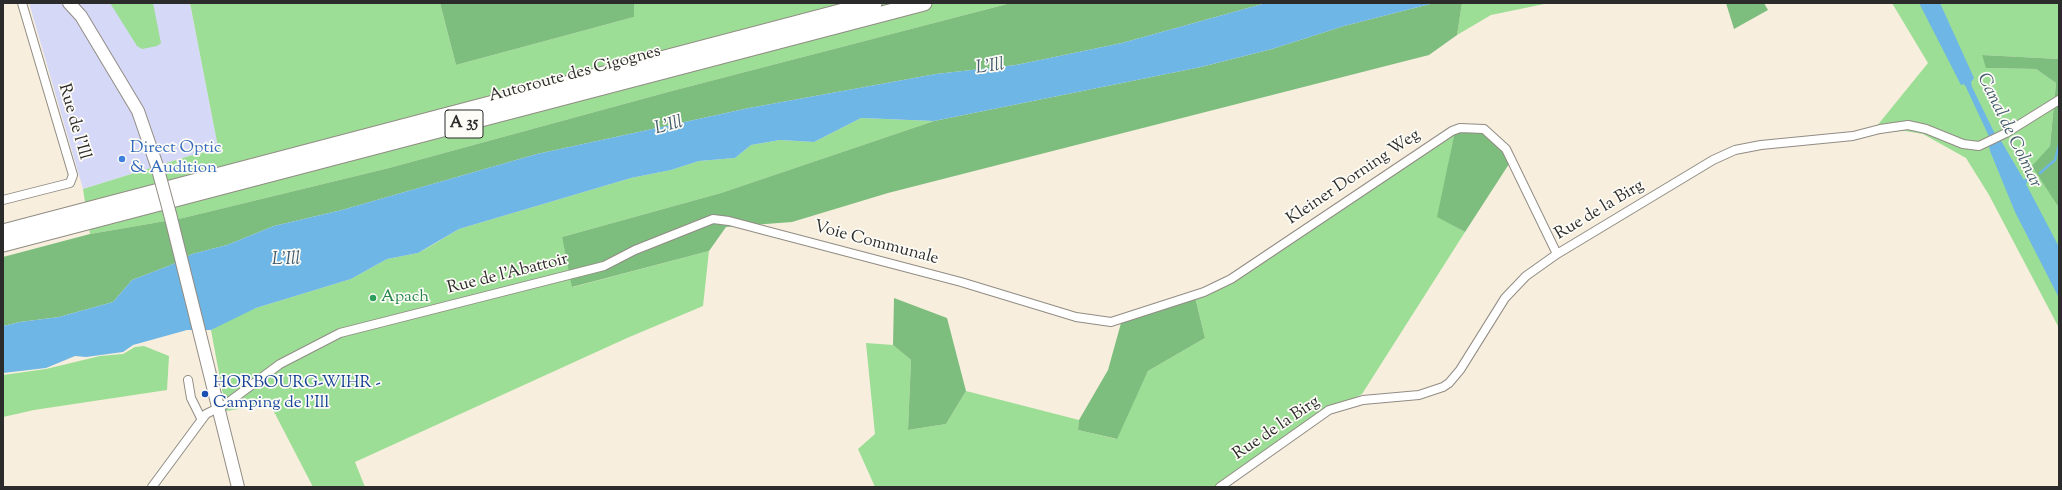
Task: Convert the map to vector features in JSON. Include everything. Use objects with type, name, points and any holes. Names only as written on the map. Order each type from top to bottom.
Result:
[{"type":"highway","name":"Autoroute des Cigognes","points":[[3,232],[874,3]]},
{"type":"highway","name":"Autoroute des Cigognes","points":[[3,244],[924,3]]},
{"type":"main road","points":[[69,3],[82,16],[138,111],[157,166],[170,214],[235,483]]},
{"type":"main road","points":[[80,3],[82,16]]},
{"type":"street","name":"Rue de l'Ill","points":[[3,200],[70,183],[73,175],[22,3]]},
{"type":"street","name":"Rue de la Birg","points":[[1220,487],[1329,410],[1362,400],[1419,395],[1443,388],[1460,370],[1512,289],[1526,276],[1557,254],[1713,160],[1735,150],[1762,145],[1853,136],[1880,129],[1908,125],[1926,129],[1963,144],[1973,146],[1984,144],[2006,133],[2059,100]]},
{"type":"street","name":"Kleiner Dorning Weg","points":[[1111,322],[1204,292],[1231,279],[1452,131],[1460,128],[1484,129],[1506,149],[1557,254]]},
{"type":"street","name":"Voie Communale","points":[[635,250],[713,219],[729,221],[961,282],[1076,317],[1111,322]]},
{"type":"street","name":"Rue de l'Abattoir","points":[[201,418],[206,414],[218,410],[280,364],[340,332],[604,266],[635,250]]},
{"type":"street","points":[[152,487],[201,418],[191,398],[188,380]]},
{"type":"shaded area","points":[[29,3],[190,3],[218,147],[83,189]]},
{"type":"green space","points":[[110,3],[153,3],[161,43],[157,46],[142,49],[137,46]]},
{"type":"green space","points":[[190,3],[440,3],[456,65],[634,17],[634,3],[1011,3],[668,92],[389,168],[183,218],[90,234],[83,189],[218,147]]},
{"type":"green space","points":[[440,3],[634,3],[634,17],[456,65]]},
{"type":"green space","points":[[1011,3],[1266,3],[1122,43],[1016,65],[936,74],[749,108],[537,154],[342,210],[274,226],[227,245],[192,254],[171,265],[132,280],[113,302],[59,317],[20,322],[3,326],[3,257],[90,234],[183,218],[389,168],[668,92]]},
{"type":"green space","points":[[1434,3],[1462,3],[1457,35],[1429,55],[888,193],[792,222],[726,227],[709,251],[572,287],[562,237],[721,193],[934,121],[1201,67],[1272,49],[1344,26]]},
{"type":"green space","points":[[1462,3],[1549,3],[1491,15],[1457,35]]},
{"type":"green space","points":[[1726,3],[1764,3],[1768,10],[1734,29]]},
{"type":"green space","points":[[1892,3],[2059,3],[2059,59],[1982,55],[1987,68],[2036,69],[2056,83],[2050,146],[2033,166],[2059,208],[2059,328],[1989,195],[1966,158],[1923,134],[1905,131],[1872,132],[1928,63]]},
{"type":"green space","points":[[1982,55],[2059,59],[2059,208],[2032,166],[2050,146],[2056,83],[2036,69],[1986,68]]},
{"type":"green space","points":[[861,118],[934,121],[721,193],[562,237],[573,287],[709,251],[703,306],[627,338],[355,462],[365,487],[313,487],[270,404],[226,411],[211,330],[235,316],[256,308],[351,279],[387,259],[418,253],[459,229],[631,178],[671,170],[699,161],[735,158],[751,145],[780,140],[814,142]]},
{"type":"green space","points":[[1491,129],[1509,164],[1465,232],[1437,217],[1455,131]]},
{"type":"green space","points":[[1455,131],[1438,217],[1465,232],[1362,394],[1250,461],[1219,487],[875,487],[858,449],[875,434],[866,343],[893,345],[911,360],[908,430],[946,424],[966,391],[1079,420],[1078,430],[1116,439],[1148,371],[1205,338],[1194,293],[1233,276]]},
{"type":"green space","points":[[1194,293],[1205,338],[1148,371],[1117,439],[1078,430],[1079,420],[1108,370],[1121,323]]},
{"type":"green space","points":[[894,298],[947,318],[966,391],[946,424],[908,430],[911,360],[893,345]]},
{"type":"green space","points":[[144,346],[169,356],[167,390],[34,410],[3,417],[3,375],[46,369],[100,356],[123,354],[135,347]]},
{"type":"water","name":"L'Ill","points":[[1266,3],[1434,3],[1344,26],[1272,49],[1201,67],[934,121],[861,118],[814,142],[780,140],[751,145],[735,158],[699,161],[671,170],[631,178],[459,229],[418,253],[387,259],[351,279],[256,308],[211,330],[187,330],[133,345],[123,352],[86,357],[75,356],[46,368],[3,373],[3,326],[20,322],[59,317],[113,302],[132,280],[171,265],[192,254],[227,245],[274,226],[342,210],[537,154],[749,108],[936,74],[1016,65],[1122,43]]},
{"type":"water","points":[[1919,3],[1940,3],[1974,78],[1971,82],[1972,87],[1995,134],[1998,140],[2000,139],[2024,180],[2026,178],[2028,181],[2026,184],[2059,247],[2059,298],[2015,212],[1990,151],[1989,145],[1992,143],[1966,87],[1964,84],[1961,85]]},
{"type":"waterway","name":"Canal de Colmar","points":[[2040,173],[2055,160],[2059,145]]},
{"type":"place","name":"Direct Optic & Audition","points":[[122,159]]},
{"type":"place","name":"Apach","points":[[373,298]]},
{"type":"place","name":"HORBOURG-WIHR - Camping de l'Ill","points":[[205,394]]}]
